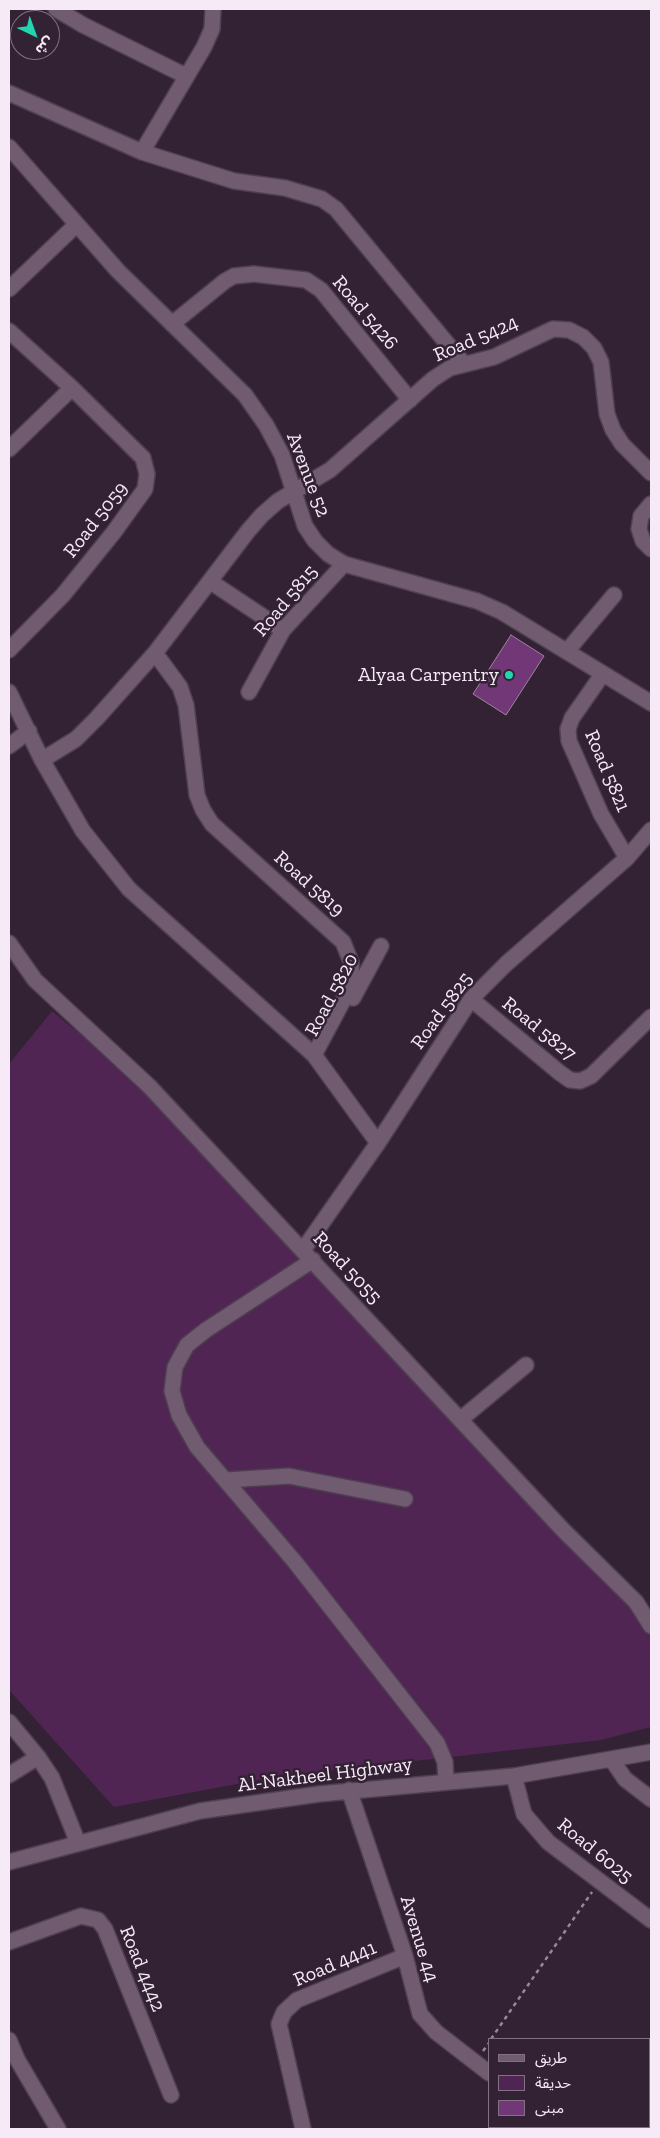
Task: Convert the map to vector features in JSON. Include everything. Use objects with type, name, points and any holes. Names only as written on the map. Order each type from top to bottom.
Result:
[{"type":"street","points":[[56,9],[83,25],[186,76]]},
{"type":"street","points":[[142,152],[204,47],[212,29],[213,9]]},
{"type":"street","points":[[9,93],[142,152],[234,181],[285,188],[322,199],[336,209],[464,364]]},
{"type":"street","name":"Avenue 52","points":[[9,147],[118,271],[245,395],[266,425],[282,454],[305,526],[315,541],[328,554],[344,564],[477,601],[502,612],[567,651],[602,675],[651,702]]},
{"type":"street","points":[[9,289],[76,225]]},
{"type":"street","name":"Road 5426","points":[[172,324],[234,276],[254,274],[306,280],[321,290],[410,400]]},
{"type":"street","name":"Road 5424","points":[[294,492],[330,470],[441,372],[500,355],[553,329],[569,330],[583,337],[594,348],[600,362],[607,414],[613,430],[622,444],[651,473]]},
{"type":"street","name":"Road 5059","points":[[9,331],[72,388],[142,458],[147,474],[145,490],[114,532],[63,595],[9,650]]},
{"type":"street","points":[[9,449],[72,388]]},
{"type":"street","points":[[42,760],[76,739],[155,653],[248,531],[278,502],[294,492]]},
{"type":"street","points":[[651,504],[641,516],[639,528],[643,541],[651,550]]},
{"type":"street","name":"Road 5815","points":[[249,692],[283,630],[344,564]]},
{"type":"street","points":[[210,582],[283,630]]},
{"type":"street","points":[[567,651],[614,595]]},
{"type":"street","name":"Road 5819","points":[[155,653],[180,687],[186,705],[197,795],[203,810],[212,824],[342,942],[351,962],[352,984],[317,1059]]},
{"type":"street","name":"Road 5821","points":[[602,675],[572,718],[568,729],[569,742],[601,814],[627,858]]},
{"type":"street","points":[[9,692],[42,760],[83,832],[129,889],[317,1059],[378,1143]]},
{"type":"street","points":[[9,746],[29,732]]},
{"type":"street","name":"Road 5825","points":[[308,1255],[471,999],[506,964],[627,858],[651,830]]},
{"type":"street","name":"Road 5055","points":[[9,943],[35,980],[149,1086],[563,1530],[636,1602],[651,1626]]},
{"type":"street","name":"Road 5820","points":[[317,1059],[381,946]]},
{"type":"street","name":"Road 5827","points":[[471,999],[560,1073],[570,1080],[580,1081],[591,1076],[651,1017]]},
{"type":"street","points":[[308,1255],[187,1345],[175,1367],[172,1392],[179,1415],[198,1448],[295,1562],[437,1743],[445,1762],[446,1782]]},
{"type":"street","points":[[461,1420],[526,1365]]},
{"type":"street","points":[[226,1480],[289,1476],[405,1499]]},
{"type":"street","points":[[9,1722],[38,1757],[58,1790],[78,1843]]},
{"type":"street","name":"Al-Nakheel Highway","points":[[9,1862],[200,1811],[349,1790],[514,1776],[651,1752]]},
{"type":"street","points":[[9,1775],[38,1757]]},
{"type":"street","points":[[612,1760],[625,1779],[651,1799]]},
{"type":"street","name":"Road 6025","points":[[514,1776],[524,1814],[548,1842],[651,1920]]},
{"type":"street","name":"Avenue 44","points":[[349,1790],[404,1956],[420,2014],[436,2032],[488,2072]]},
{"type":"street","name":"Road 4442","points":[[9,1942],[81,1916],[98,1920],[104,1929],[171,2095]]},
{"type":"street","name":"Road 4441","points":[[303,2129],[279,2024],[284,2012],[297,2000],[404,1956]]},
{"type":"street","points":[[9,2040],[13,2061],[58,2129]]},
{"type":"path","points":[[492,2038],[600,1882]]},
{"type":"green space","points":[[52,1011],[120,1067],[530,1506],[636,1610],[651,1636],[651,1727],[601,1740],[274,1777],[114,1807],[9,1690],[9,1064]]},
{"type":"building","name":"Alyaa Carpentry","points":[[511,635],[544,656],[506,715],[473,694]]},
{"type":"place","name":"Alyaa Carpentry","points":[[509,675]]}]
